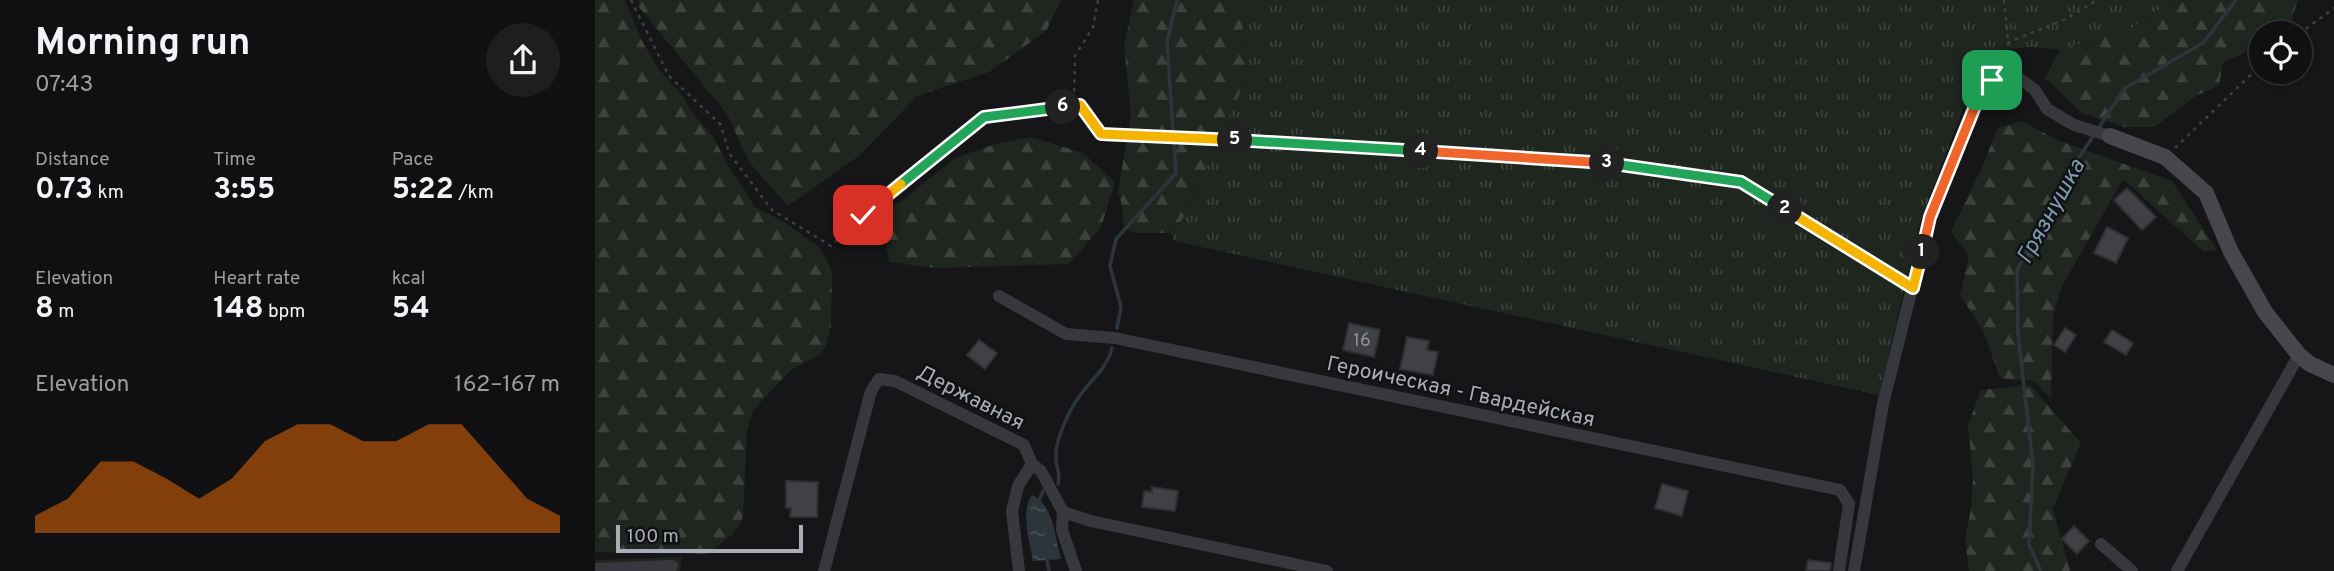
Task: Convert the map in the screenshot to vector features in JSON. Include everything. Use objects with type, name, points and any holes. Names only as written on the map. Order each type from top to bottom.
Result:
[{"type":"street","points":[[1854,571],[1883,404],[1930,217],[1980,94],[1992,80],[2015,75],[2035,90],[2047,108],[2074,125],[2165,157],[2206,193],[2231,253],[2265,312],[2299,355],[2334,375]]},
{"type":"street","name":"Героическая - Гвардейская","points":[[999,296],[1066,334],[1115,338],[1840,490],[1849,504],[1839,571]]},
{"type":"street","points":[[2177,571],[2299,355]]},
{"type":"street","name":"Державная","points":[[824,571],[871,391],[879,379],[895,381],[1024,445],[1032,464],[1041,471],[1063,512]]},
{"type":"street","points":[[1019,571],[1012,511],[1019,486],[1032,464]]},
{"type":"street","points":[[1076,571],[1062,530],[1063,512],[1091,521],[1327,571]]},
{"type":"street","points":[[2101,544],[2132,571]]},
{"type":"street","points":[[595,569],[672,566]]},
{"type":"path","points":[[631,0],[669,76],[721,125],[729,153],[772,210],[831,246],[863,215],[984,117],[1080,105]]},
{"type":"path","points":[[1098,0],[1093,27],[1075,55],[1074,97],[1101,134],[1593,161],[1741,182],[1913,288]]},
{"type":"path","points":[[2004,0],[2010,62]]},
{"type":"path","points":[[2007,43],[2066,19],[2097,0]]},
{"type":"path","points":[[2312,24],[2334,8]]},
{"type":"path","points":[[2165,157],[2249,76]]},
{"type":"green space","points":[[595,0],[625,0],[641,39],[657,67],[713,136],[727,164],[755,207],[784,222],[818,246],[832,273],[831,325],[826,346],[821,354],[791,370],[753,410],[747,431],[743,516],[733,534],[707,554],[595,552]]},
{"type":"green space","points":[[639,0],[1061,0],[1046,31],[989,72],[917,96],[860,155],[788,206],[749,162],[727,114],[638,6]]},
{"type":"green space","points":[[1134,0],[1237,0],[1248,54],[1248,65],[1239,95],[1184,217],[1171,233],[1137,233],[1127,230],[1122,220],[1123,209],[1118,192],[1131,115],[1124,46]]},
{"type":"green space","points":[[1237,0],[2173,0],[2130,29],[2060,50],[2031,47],[1985,51],[1920,222],[1879,395],[1174,241],[1171,233],[1184,217],[1239,95],[1248,65]]},
{"type":"green space","points":[[2173,0],[2298,0],[2291,21],[2249,21],[2249,50],[2223,63],[2219,85],[2194,97],[2154,127],[2124,127],[2082,113],[2045,78],[2060,50],[2130,29]]},
{"type":"green space","points":[[2022,121],[2057,140],[2172,181],[2217,250],[2204,252],[2123,179],[2062,286],[2053,317],[2051,398],[2034,381],[2000,378],[1983,330],[1960,295],[1969,255],[1951,232],[1998,128]]},
{"type":"green space","points":[[1031,137],[1083,153],[1115,182],[1101,227],[1069,264],[935,268],[890,262],[880,218],[954,159],[992,145]]},
{"type":"green space","points":[[2030,385],[2081,443],[2053,508],[2070,571],[1969,571],[1965,539],[1973,478],[1968,425],[1981,390]]},
{"type":"green space","points":[[682,557],[680,571],[595,571],[595,560]]},
{"type":"water","points":[[1032,495],[1045,506],[1049,514],[1061,559],[1033,561],[1026,518],[1028,502]]},
{"type":"building","points":[[2127,188],[2156,217],[2142,230],[2114,200]]},
{"type":"building","points":[[2107,227],[2128,238],[2116,263],[2094,253]]},
{"type":"building","points":[[1349,323],[1380,330],[1374,357],[1343,350]]},
{"type":"building","points":[[2065,328],[2076,335],[2065,352],[2054,345]]},
{"type":"building","points":[[2112,330],[2133,343],[2126,355],[2104,342]]},
{"type":"building","points":[[1407,337],[1429,341],[1427,350],[1438,352],[1433,375],[1400,369]]},
{"type":"building","points":[[979,340],[997,353],[985,369],[967,355]]},
{"type":"building","points":[[786,481],[818,482],[817,517],[790,517],[791,508],[786,508]]},
{"type":"building","points":[[1662,484],[1688,491],[1682,516],[1655,508]]},
{"type":"building","points":[[1152,487],[1178,491],[1175,511],[1142,507],[1144,491],[1152,492]]},
{"type":"building","points":[[2074,526],[2089,541],[2077,554],[2062,539]]},
{"type":"building","points":[[1808,560],[1831,563],[1830,571],[1806,571]]},
{"type":"waterway","points":[[1117,328],[1121,307],[1110,266],[1116,239],[1176,173],[1167,42],[1177,0]]},
{"type":"waterway","name":"Грязнушка","points":[[2098,129],[2125,88],[2203,43],[2236,0]]},
{"type":"waterway","name":"Грязнушка","points":[[2041,571],[2029,545],[2033,465],[2018,333],[2017,270],[2076,162],[2094,135]]},
{"type":"waterway","points":[[1058,484],[1056,452],[1061,431],[1078,398],[1105,364],[1112,348]]},
{"type":"waterway","points":[[1040,499],[1043,491]]},
{"type":"waterway","points":[[1047,560],[1049,571]]},
{"type":"route","points":[[863,215],[984,117],[1080,105],[1101,134],[1593,161],[1741,182],[1913,288],[1930,217],[1980,94],[1992,80]]}]
